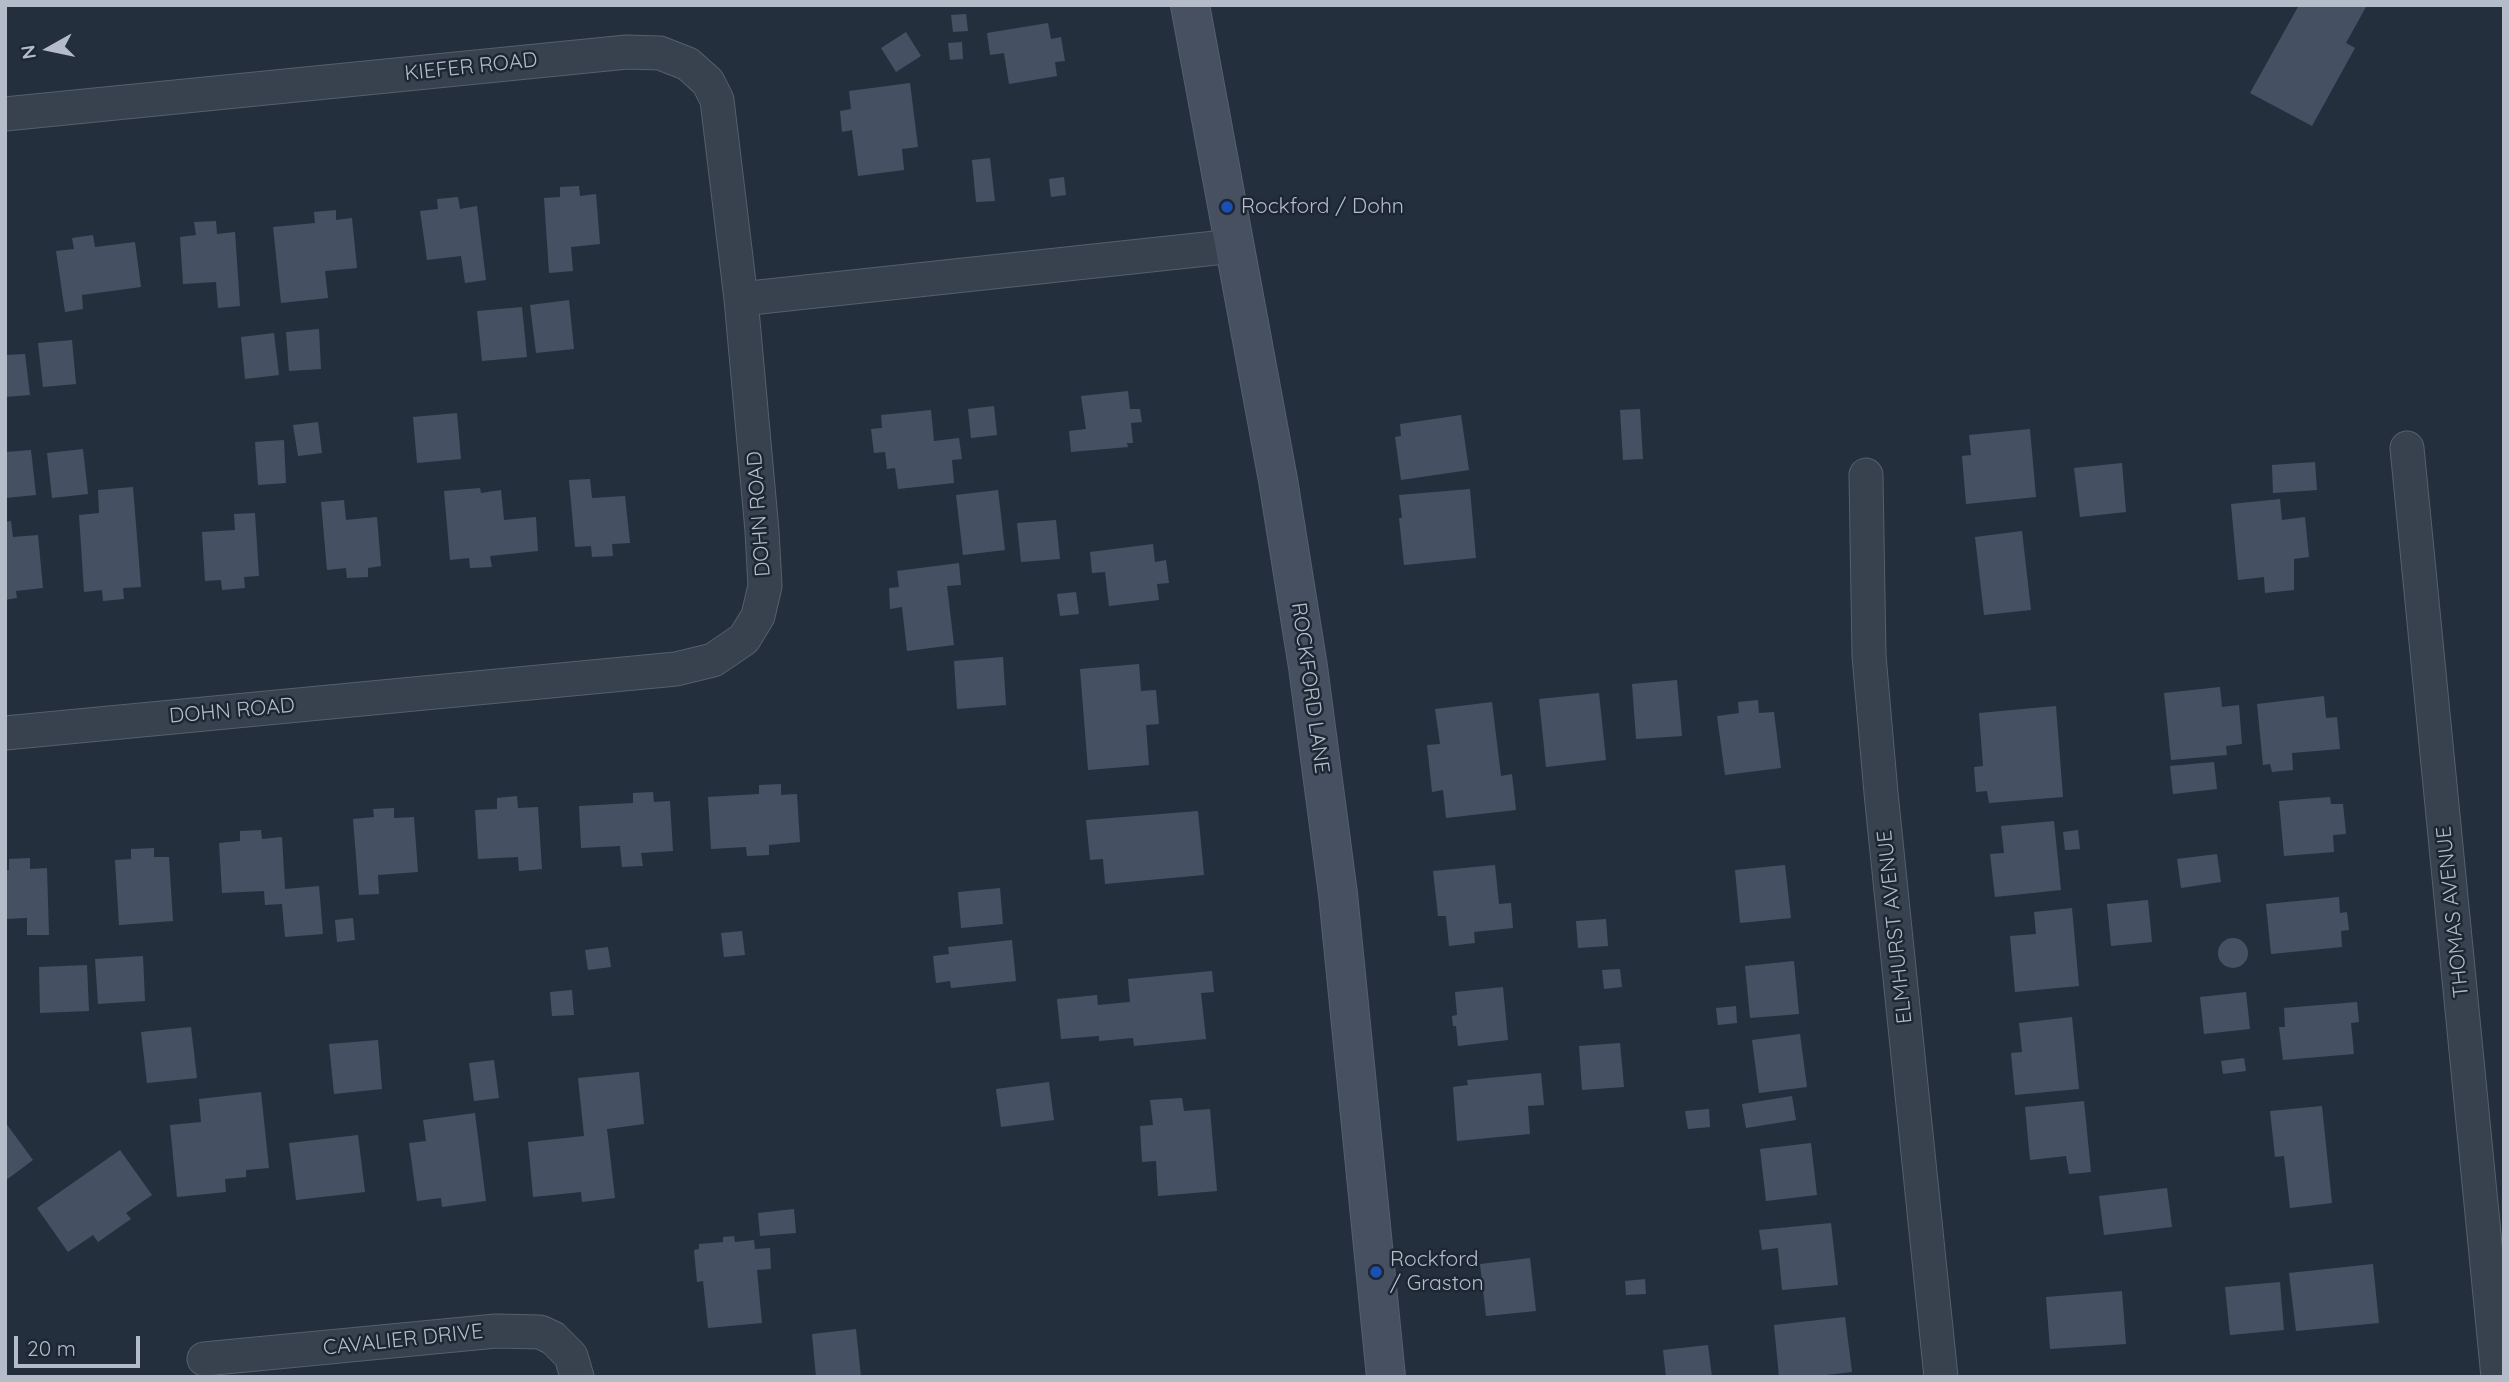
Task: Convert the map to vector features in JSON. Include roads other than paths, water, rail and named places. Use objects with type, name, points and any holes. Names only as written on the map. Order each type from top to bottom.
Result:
[{"type":"main road","name":"ROCKFORD LANE","points":[[1190,5],[1278,481],[1314,707],[1339,894],[1386,1377]]},
{"type":"street","name":"KIEFER ROAD","points":[[5,114],[626,52],[660,53],[688,64],[708,82],[718,100],[741,299]]},
{"type":"street","points":[[741,299],[1234,246]]},
{"type":"street","name":"DOHN ROAD","points":[[5,733],[676,669],[713,660],[744,639],[758,616],[765,586],[741,299]]},
{"type":"street","name":"THOMAS AVENUE","points":[[2407,448],[2498,1377]]},
{"type":"street","name":"ELMHURST AVENUE","points":[[1866,475],[1869,656],[1941,1377]]},
{"type":"street","name":"CAVALIER DRIVE","points":[[204,1359],[496,1331],[540,1332],[553,1338],[572,1356],[577,1377]]},
{"type":"place","name":"Rockford / Dohn","points":[[1227,207]]},
{"type":"place","name":"Rockford / Graston","points":[[1376,1272]]}]
